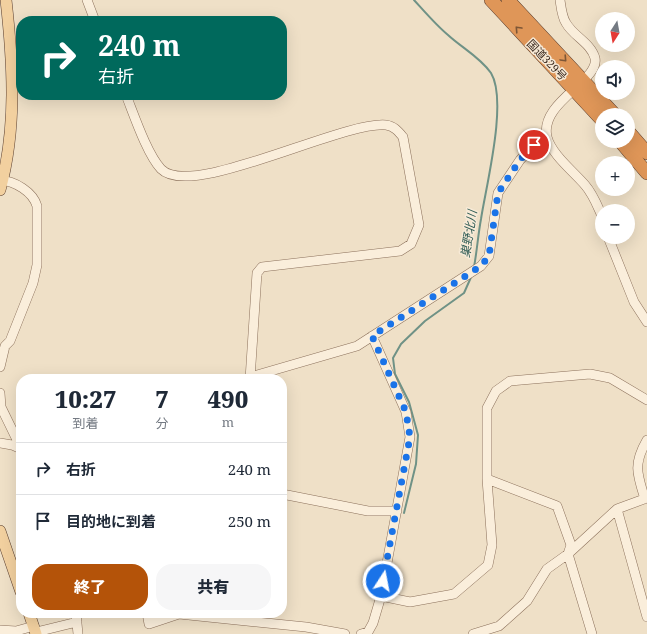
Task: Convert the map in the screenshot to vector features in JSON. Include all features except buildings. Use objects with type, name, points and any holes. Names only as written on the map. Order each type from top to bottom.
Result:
[{"type":"highway","name":"国道329号","points":[[491,0],[579,84],[607,108]]},
{"type":"highway","name":"国道329号","points":[[508,0],[579,84],[595,109]]},
{"type":"highway","points":[[635,139],[647,153]]},
{"type":"highway","points":[[626,148],[647,173]]},
{"type":"main road","points":[[1,183],[9,146],[13,92],[6,0]]},
{"type":"main road","points":[[0,530],[16,577]]},
{"type":"main road","points":[[31,618],[35,631]]},
{"type":"street","points":[[87,0],[92,16]]},
{"type":"street","points":[[560,0],[566,24],[585,43],[595,59],[591,73],[551,113],[547,126],[547,137],[558,155],[595,199],[597,204]]},
{"type":"street","points":[[128,100],[149,150],[162,170],[178,176],[220,171],[357,130],[386,125],[395,128],[403,137],[419,225],[411,244],[400,252],[262,267],[257,273],[250,374]]},
{"type":"street","points":[[263,374],[357,346],[481,266],[489,256],[498,193],[520,160],[534,145],[547,137]]},
{"type":"street","points":[[0,367],[5,346],[10,341],[33,283],[37,265],[37,206],[35,200],[29,193],[12,182],[1,183]]},
{"type":"street","points":[[611,244],[634,302],[647,322]]},
{"type":"street","points":[[361,634],[368,632],[373,623],[381,596],[410,437],[406,412],[372,336]]},
{"type":"street","points":[[381,596],[410,602],[454,594],[488,565],[492,545],[487,478],[487,408],[496,391],[510,381],[590,374],[610,378],[647,400]]},
{"type":"street","points":[[0,393],[1,407],[16,438]]},
{"type":"street","points":[[473,634],[500,630],[527,601],[547,569],[568,554],[617,509],[646,499],[638,475],[637,463],[639,453],[647,440]]},
{"type":"street","points":[[0,444],[16,446]]},
{"type":"street","points":[[487,478],[557,506],[571,544],[568,554],[592,634]]},
{"type":"street","points":[[287,495],[368,511],[397,511]]},
{"type":"street","points":[[617,509],[647,617]]},
{"type":"street","points":[[0,630],[35,631],[77,618],[78,634]]},
{"type":"street","points":[[148,618],[149,624],[167,618]]},
{"type":"street","points":[[209,618],[306,631],[345,634]]},
{"type":"waterway","name":"巣野北川","points":[[414,0],[453,40],[487,67],[496,86],[497,123],[474,267]]},
{"type":"waterway","name":"巣野北川","points":[[404,513],[416,464],[418,435],[409,402],[395,374],[393,358],[401,344],[425,321],[464,293],[472,275]]},
{"type":"route","points":[[383,581],[410,437],[406,412],[372,336],[481,266],[489,256],[498,193],[520,160],[534,145]]}]
